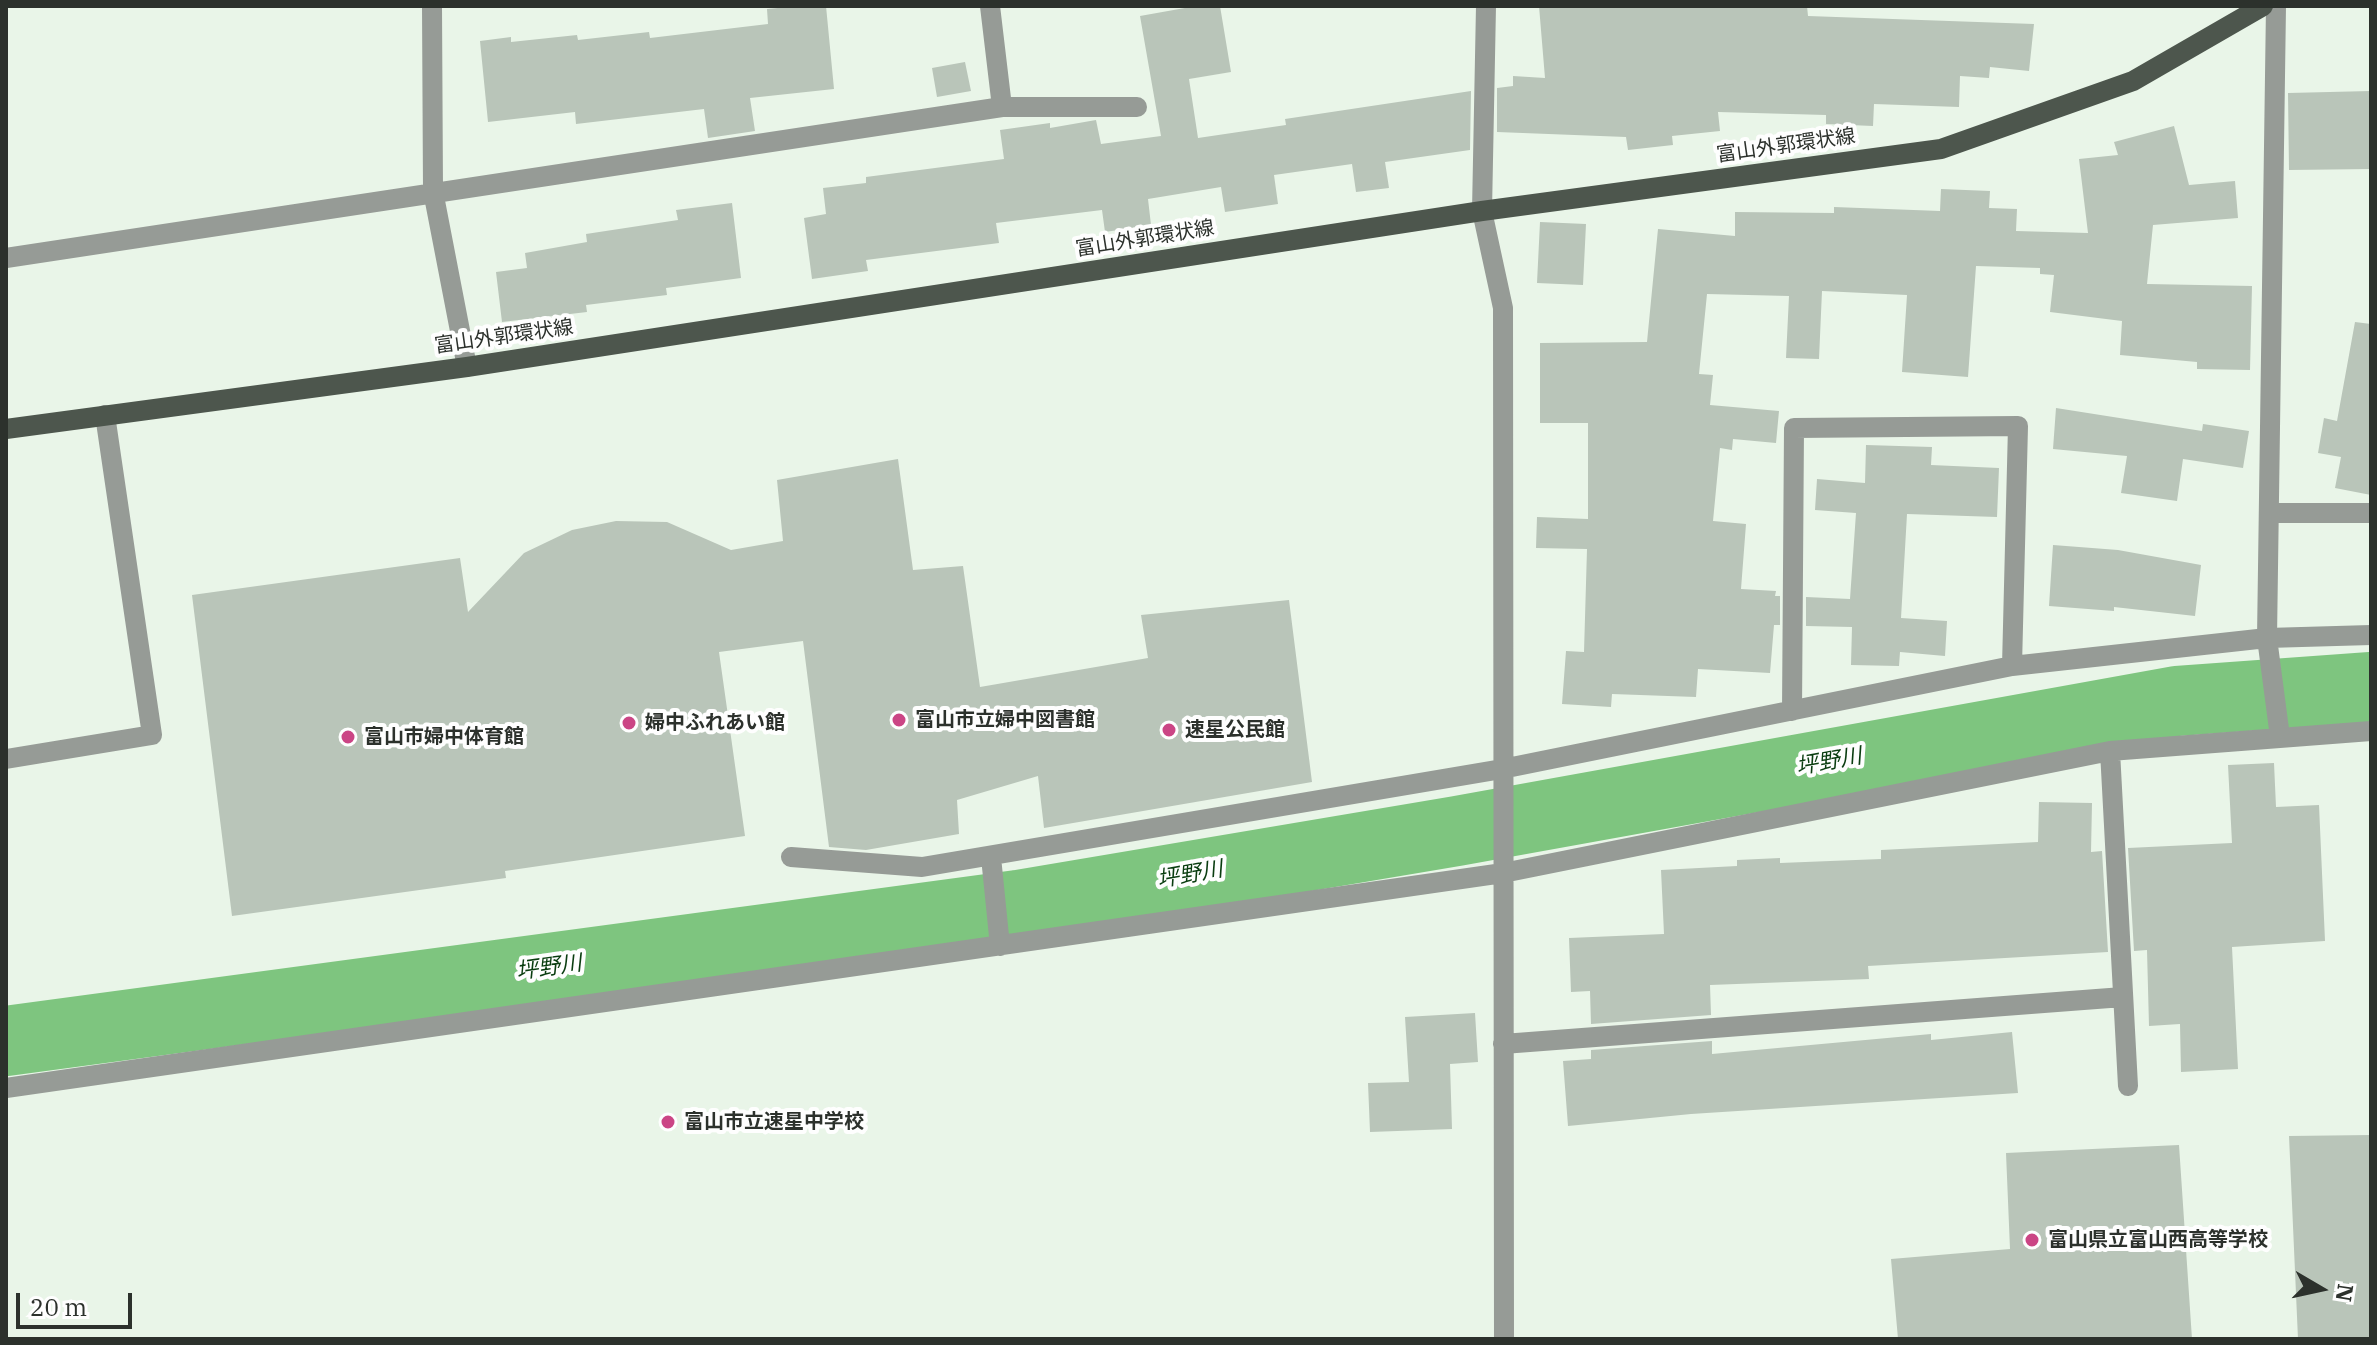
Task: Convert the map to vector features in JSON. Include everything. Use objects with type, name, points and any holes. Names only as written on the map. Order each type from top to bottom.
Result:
[{"type":"main road","name":"富山外郭環状線","points":[[6,429],[467,367],[1482,211],[1941,149],[2133,81],[2263,6]]},
{"type":"street","points":[[432,6],[433,191],[467,367]]},
{"type":"street","points":[[990,6],[1002,107]]},
{"type":"street","points":[[1486,6],[1482,211],[1503,308],[1504,1339]]},
{"type":"street","points":[[2276,6],[2267,638],[2280,737]]},
{"type":"street","points":[[6,258],[1002,107],[1137,107]]},
{"type":"street","points":[[6,759],[152,735],[105,415]]},
{"type":"street","points":[[1792,711],[1794,428],[2018,426],[2012,666]]},
{"type":"street","points":[[2269,513],[2371,513]]},
{"type":"street","points":[[791,857],[922,867],[1502,769],[2012,666],[2267,638],[2371,635]]},
{"type":"street","points":[[6,1088],[1503,873],[2110,751],[2371,731]]},
{"type":"street","points":[[2110,751],[2128,1086]]},
{"type":"street","points":[[991,857],[1000,946]]},
{"type":"street","points":[[1503,1044],[2123,997]]},
{"type":"building","points":[[826,6],[834,89],[750,98],[755,131],[708,138],[704,109],[576,124],[575,112],[488,122],[480,41],[511,37],[511,42],[577,35],[578,40],[649,32],[650,38],[768,24],[767,9]]},
{"type":"building","points":[[1196,6],[1220,6],[1231,72],[1189,79],[1198,138],[1286,125],[1285,119],[1471,91],[1470,150],[1385,162],[1389,188],[1356,192],[1352,164],[1274,175],[1278,204],[1225,212],[1221,187],[1148,199],[1151,225],[1105,232],[1102,210],[996,223],[999,243],[866,260],[868,271],[812,279],[804,218],[826,214],[823,188],[866,183],[866,177],[1004,159],[1000,130],[1050,123],[1050,128],[1096,120],[1101,144],[1161,136],[1140,16]]},
{"type":"building","points":[[1539,6],[1807,6],[1808,16],[2034,24],[2029,71],[1990,67],[1989,78],[1960,76],[1959,107],[1874,104],[1873,126],[1826,124],[1826,115],[1718,112],[1720,131],[1672,136],[1673,145],[1628,150],[1626,137],[1497,132],[1497,88],[1513,86],[1513,76],[1545,78]]},
{"type":"building","points":[[965,62],[971,91],[937,97],[932,68]]},
{"type":"building","points":[[2371,91],[2371,169],[2289,170],[2288,93]]},
{"type":"building","points":[[2174,126],[2189,185],[2235,181],[2238,218],[2153,225],[2147,284],[2252,286],[2250,370],[2197,369],[2197,362],[2120,355],[2122,321],[2050,312],[2054,275],[2040,274],[2040,268],[1976,266],[1968,377],[1902,372],[1907,295],[1822,291],[1819,359],[1786,358],[1789,296],[1707,294],[1699,374],[1713,375],[1710,405],[1779,411],[1776,443],[1733,439],[1732,450],[1720,448],[1713,521],[1746,524],[1741,589],[1776,591],[1775,596],[1780,596],[1780,625],[1774,625],[1770,673],[1698,669],[1696,697],[1612,694],[1611,707],[1562,704],[1566,651],[1584,652],[1587,549],[1536,548],[1537,517],[1588,519],[1588,423],[1540,423],[1540,343],[1647,342],[1658,229],[1735,236],[1735,212],[1834,213],[1834,207],[1940,211],[1941,189],[1990,191],[1989,208],[2017,209],[2016,231],[2088,233],[2079,159],[2118,155],[2114,142]]},
{"type":"building","points":[[732,203],[741,278],[666,288],[667,295],[586,305],[587,312],[502,322],[496,272],[527,268],[525,253],[587,242],[586,234],[678,220],[676,210]]},
{"type":"building","points":[[1540,222],[1586,224],[1583,285],[1537,283]]},
{"type":"building","points":[[2355,322],[2371,324],[2371,495],[2335,488],[2341,457],[2318,453],[2324,418],[2337,421]]},
{"type":"building","points":[[2056,408],[2202,431],[2203,424],[2249,431],[2243,468],[2183,459],[2177,501],[2121,493],[2127,456],[2053,449]]},
{"type":"building","points":[[1866,445],[1932,447],[1931,465],[1999,468],[1997,517],[1907,514],[1901,618],[1947,621],[1945,656],[1900,652],[1899,666],[1851,665],[1852,627],[1806,626],[1806,597],[1850,599],[1856,513],[1815,510],[1817,479],[1865,483]]},
{"type":"building","points":[[898,459],[913,570],[963,566],[980,687],[1148,658],[1141,615],[1289,600],[1312,782],[1044,828],[1038,776],[957,800],[959,834],[866,850],[829,847],[803,641],[719,652],[745,836],[505,871],[506,878],[232,916],[192,595],[460,558],[468,612],[524,553],[572,530],[616,521],[667,522],[731,550],[783,541],[777,480]]},
{"type":"building","points":[[2053,545],[2118,550],[2201,565],[2195,616],[2114,607],[2114,611],[2049,606]]},
{"type":"building","points":[[2274,763],[2276,807],[2319,805],[2325,941],[2232,947],[2238,1069],[2181,1072],[2180,1024],[2149,1026],[2147,950],[2134,951],[2128,848],[2232,843],[2228,765]]},
{"type":"building","points":[[2039,802],[2092,803],[2091,852],[2102,851],[2108,952],[1868,966],[1869,979],[1710,985],[1711,1015],[1591,1024],[1590,991],[1571,992],[1569,938],[1664,934],[1661,870],[1737,866],[1737,860],[1780,858],[1780,863],[1881,859],[1881,850],[2038,842]]},
{"type":"building","points":[[1475,1013],[1478,1062],[1450,1064],[1452,1129],[1370,1132],[1368,1083],[1409,1082],[1405,1017]]},
{"type":"building","points":[[2012,1032],[2018,1093],[1691,1114],[1568,1126],[1563,1061],[1591,1059],[1591,1050],[1712,1041],[1712,1054],[1931,1034],[1931,1040]]},
{"type":"building","points":[[2371,1135],[2371,1339],[2298,1339],[2289,1136]]},
{"type":"building","points":[[2179,1145],[2192,1339],[1898,1339],[1891,1259],[2010,1249],[2006,1153]]},
{"type":"waterway","name":"坪野川","points":[[6,1041],[1018,905],[1457,831],[2177,701],[2371,687]]},
{"type":"place","name":"富山市立婦中図書館","points":[[899,720]]},
{"type":"place","name":"婦中ふれあい館","points":[[629,723]]},
{"type":"place","name":"速星公民館","points":[[1169,730]]},
{"type":"place","name":"富山市婦中体育館","points":[[348,737]]},
{"type":"place","name":"富山市立速星中学校","points":[[668,1122]]},
{"type":"place","name":"富山県立富山西高等学校","points":[[2032,1240]]}]
